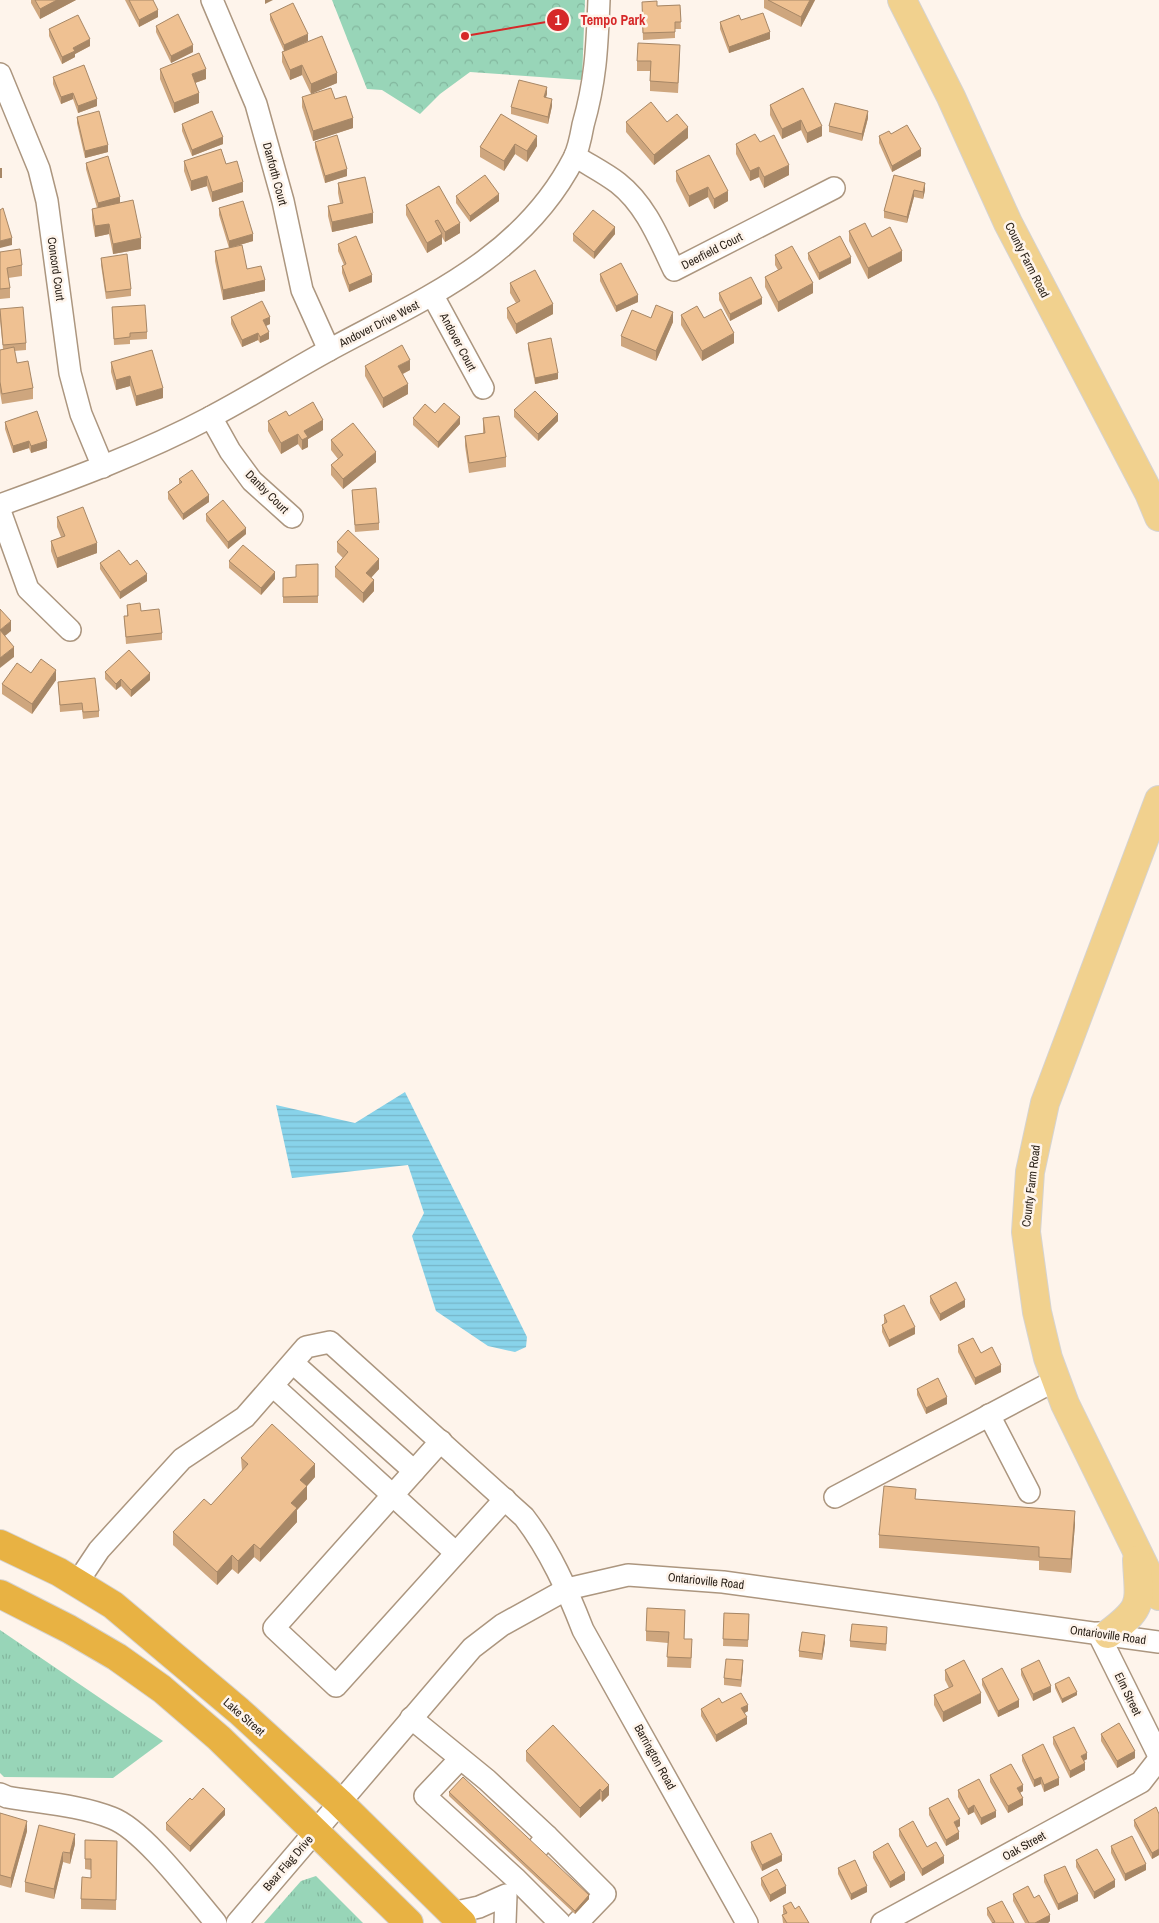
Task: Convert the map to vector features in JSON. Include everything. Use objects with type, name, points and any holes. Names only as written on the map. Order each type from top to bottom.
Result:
[{"type":"highway","name":"Lake Street","points":[[0,1544],[59,1572],[113,1605],[238,1711],[339,1802],[457,1918]]},
{"type":"highway","points":[[0,1594],[117,1657],[162,1689],[219,1738],[409,1923]]},
{"type":"main road","name":"County Farm Road","points":[[902,0],[950,97],[1008,223],[1149,493],[1159,517]]},
{"type":"main road","name":"County Farm Road","points":[[1159,800],[1045,1103],[1034,1153],[1027,1205],[1026,1232],[1037,1312],[1048,1358],[1056,1380],[1070,1417],[1159,1596]]},
{"type":"main road","points":[[1103,1633],[1130,1618],[1139,1601],[1137,1551]]},
{"type":"street","name":"Danforth Court","points":[[212,0],[256,104],[279,184],[302,290],[329,350]]},
{"type":"street","name":"Andover Drive West","points":[[0,505],[103,468],[211,417],[329,350],[433,296],[498,251],[528,224],[551,195],[575,156],[593,90],[598,0]]},
{"type":"street","name":"Concord Court","points":[[0,74],[39,169],[47,201],[70,373],[81,414],[103,468]]},
{"type":"street","name":"Deerfield Court","points":[[575,156],[618,183],[634,199],[650,221],[674,270],[834,188]]},
{"type":"street","name":"Andover Court","points":[[433,296],[483,388]]},
{"type":"street","name":"Danby Court","points":[[211,417],[230,451],[252,481],[292,517]]},
{"type":"street","points":[[0,511],[28,589],[70,630]]},
{"type":"street","name":"Barrington Road","points":[[293,1363],[306,1347],[330,1342],[524,1516],[540,1538],[568,1589],[582,1630],[747,1923]]},
{"type":"street","points":[[77,1583],[98,1550],[182,1458],[245,1416],[293,1363],[414,1471]]},
{"type":"street","points":[[835,1496],[1056,1380]]},
{"type":"street","points":[[273,1386],[456,1553]]},
{"type":"street","points":[[989,1415],[1029,1492]]},
{"type":"street","points":[[441,1441],[274,1628],[336,1686],[505,1499]]},
{"type":"street","name":"Ontarioville Road","points":[[339,1802],[472,1648],[502,1625],[568,1589],[628,1575],[681,1578],[1159,1642]]},
{"type":"street","name":"Elm Street","points":[[1103,1633],[1159,1758]]},
{"type":"street","points":[[411,1718],[459,1760],[482,1786],[542,1843],[572,1870],[605,1894],[577,1923]]},
{"type":"street","name":"Oak Street","points":[[882,1923],[1141,1782],[1159,1758]]},
{"type":"street","points":[[459,1760],[425,1796],[456,1814],[538,1895]]},
{"type":"street","points":[[0,1794],[113,1818],[136,1832],[216,1923]]},
{"type":"street","name":"Bear Flag Drive","points":[[237,1923],[339,1802]]},
{"type":"street","points":[[457,1918],[479,1907],[538,1895]]},
{"type":"street","points":[[505,1923],[538,1895]]},
{"type":"green space","points":[[332,0],[585,0],[582,80],[470,72],[440,94],[420,114],[382,90],[367,89]]},
{"type":"green space","points":[[0,1630],[163,1741],[113,1778],[4,1777],[0,1773]]},
{"type":"green space","points":[[316,1876],[363,1923],[264,1923],[301,1881]]},
{"type":"water","points":[[405,1092],[527,1337],[526,1347],[515,1352],[488,1346],[436,1311],[412,1236],[424,1213],[408,1165],[292,1178],[276,1105],[355,1123]]},
{"type":"building","points":[[35,0],[57,0],[40,9]]},
{"type":"building","points":[[129,0],[153,0],[158,10],[139,20]]},
{"type":"building","points":[[768,0],[810,0],[801,17]]},
{"type":"building","points":[[657,1],[657,6],[680,5],[681,22],[675,22],[675,32],[643,33],[642,2]]},
{"type":"building","points":[[293,3],[308,34],[284,45],[270,14]]},
{"type":"building","points":[[763,13],[770,32],[729,47],[720,22],[739,15],[741,20]]},
{"type":"building","points":[[178,14],[193,45],[171,56],[156,26]]},
{"type":"building","points":[[78,15],[90,39],[73,48],[75,51],[62,57],[49,29]]},
{"type":"building","points":[[322,36],[337,73],[311,84],[302,65],[290,70],[282,52]]},
{"type":"building","points":[[638,43],[680,45],[678,83],[650,81],[651,61],[637,61]]},
{"type":"building","points":[[199,53],[206,69],[192,74],[199,93],[174,103],[160,69]]},
{"type":"building","points":[[84,65],[97,99],[78,106],[73,93],[61,97],[53,77]]},
{"type":"building","points":[[519,80],[547,87],[544,97],[552,99],[548,117],[511,107]]},
{"type":"building","points":[[331,88],[335,99],[346,96],[353,118],[313,131],[302,97]]},
{"type":"building","points":[[803,88],[822,126],[807,133],[801,120],[782,129],[770,105]]},
{"type":"building","points":[[651,102],[667,122],[677,114],[688,127],[654,155],[626,122]]},
{"type":"building","points":[[835,103],[868,111],[862,134],[829,126]]},
{"type":"building","points":[[99,111],[108,145],[85,151],[77,117]]},
{"type":"building","points":[[212,111],[223,137],[192,150],[182,124]]},
{"type":"building","points":[[501,114],[537,136],[527,151],[515,144],[504,161],[480,147]]},
{"type":"building","points":[[907,125],[921,149],[892,166],[879,136],[889,131],[891,134]]},
{"type":"building","points":[[755,134],[760,142],[774,135],[789,165],[764,177],[759,167],[750,171],[736,144]]},
{"type":"building","points":[[337,135],[347,169],[325,176],[315,142]]},
{"type":"building","points":[[221,149],[226,164],[237,161],[243,182],[212,192],[207,176],[191,181],[184,161]]},
{"type":"building","points":[[709,155],[728,191],[714,199],[708,187],[689,196],[676,171]]},
{"type":"building","points":[[108,156],[120,197],[98,203],[86,163]]},
{"type":"building","points":[[485,175],[499,194],[470,216],[456,196]]},
{"type":"building","points":[[894,175],[925,183],[923,192],[914,190],[907,217],[884,211]]},
{"type":"building","points":[[365,177],[373,213],[332,222],[328,206],[343,203],[338,183]]},
{"type":"building","points":[[439,186],[460,223],[445,232],[438,220],[435,221],[442,234],[427,243],[406,205]]},
{"type":"building","points":[[133,200],[141,238],[113,244],[109,224],[95,226],[92,209]]},
{"type":"building","points":[[243,201],[253,234],[229,241],[219,208]]},
{"type":"building","points":[[3,208],[12,238],[0,241],[0,210]]},
{"type":"building","points":[[593,210],[615,227],[594,252],[573,234]]},
{"type":"building","points":[[865,223],[872,237],[890,227],[902,251],[868,268],[849,231]]},
{"type":"building","points":[[356,236],[372,275],[349,285],[342,266],[346,264],[338,244]]},
{"type":"building","points":[[840,236],[851,257],[819,273],[808,253]]},
{"type":"building","points":[[242,245],[247,269],[261,266],[265,280],[223,290],[215,251]]},
{"type":"building","points":[[792,246],[813,283],[778,302],[765,277],[782,268],[775,255]]},
{"type":"building","points":[[20,249],[22,265],[7,268],[10,288],[0,289],[0,252]]},
{"type":"building","points":[[127,254],[131,289],[106,292],[101,258]]},
{"type":"building","points":[[621,263],[638,295],[616,306],[600,274]]},
{"type":"building","points":[[535,270],[553,304],[516,324],[507,308],[520,301],[510,283]]},
{"type":"building","points":[[751,277],[762,298],[730,314],[719,293]]},
{"type":"building","points":[[262,301],[270,317],[263,320],[269,332],[260,337],[258,333],[242,340],[231,317]]},
{"type":"building","points":[[145,305],[147,332],[130,333],[130,337],[114,339],[112,307]]},
{"type":"building","points":[[656,305],[673,312],[656,351],[621,336],[632,310],[651,318]]},
{"type":"building","points":[[697,306],[704,318],[721,309],[734,333],[702,351],[681,315]]},
{"type":"building","points":[[23,307],[26,343],[3,345],[0,309]]},
{"type":"building","points":[[551,338],[558,373],[535,378],[528,343]]},
{"type":"building","points":[[402,345],[410,360],[398,366],[408,384],[383,398],[365,366]]},
{"type":"building","points":[[14,347],[17,363],[28,361],[33,388],[2,394],[0,350]]},
{"type":"building","points":[[152,350],[163,388],[136,396],[130,376],[116,380],[111,362]]},
{"type":"building","points":[[535,391],[558,414],[538,434],[514,410]]},
{"type":"building","points":[[313,402],[323,420],[304,431],[308,437],[302,440],[298,434],[281,443],[268,421],[286,411],[289,416]]},
{"type":"building","points":[[444,403],[460,417],[438,442],[413,418],[425,404],[435,413]]},
{"type":"building","points":[[37,411],[47,441],[31,446],[29,441],[13,446],[5,422]]},
{"type":"building","points":[[499,416],[506,457],[469,463],[465,436],[485,433],[483,418]]},
{"type":"building","points":[[353,423],[376,452],[343,479],[331,465],[343,455],[331,440]]},
{"type":"building","points":[[192,470],[209,495],[183,514],[168,492],[182,482],[179,479]]},
{"type":"building","points":[[376,488],[379,523],[355,525],[352,490]]},
{"type":"building","points":[[223,500],[246,528],[228,542],[206,514]]},
{"type":"building","points":[[83,507],[97,543],[57,558],[51,541],[65,536],[57,517]]},
{"type":"building","points":[[348,530],[379,559],[366,573],[374,580],[363,593],[335,567],[348,552],[337,542]]},
{"type":"building","points":[[243,545],[275,572],[261,588],[229,561]]},
{"type":"building","points":[[119,550],[130,565],[137,560],[147,574],[120,592],[100,563]]},
{"type":"building","points":[[318,564],[318,596],[283,597],[283,578],[296,577],[296,565]]},
{"type":"building","points":[[140,603],[141,611],[159,609],[162,633],[126,637],[124,616],[128,616],[127,605]]},
{"type":"building","points":[[0,609],[11,621],[0,630]]},
{"type":"building","points":[[0,630],[14,647],[0,658]]},
{"type":"building","points":[[129,650],[150,673],[131,690],[121,679],[116,684],[105,672]]},
{"type":"building","points":[[41,659],[56,670],[32,704],[2,684],[17,663],[31,673]]},
{"type":"building","points":[[95,678],[99,711],[83,712],[82,703],[60,705],[58,682]]},
{"type":"building","points":[[956,1282],[965,1300],[940,1314],[930,1296]]},
{"type":"building","points":[[904,1305],[915,1327],[889,1340],[882,1325],[887,1322],[884,1315]]},
{"type":"building","points":[[973,1338],[981,1353],[992,1347],[1001,1365],[975,1378],[958,1345]]},
{"type":"building","points":[[938,1378],[947,1397],[926,1408],[917,1389]]},
{"type":"building","points":[[272,1424],[315,1464],[300,1480],[307,1486],[291,1503],[297,1508],[260,1549],[254,1544],[238,1561],[232,1555],[217,1572],[173,1532],[204,1499],[211,1505],[248,1464],[241,1458]]},
{"type":"building","points":[[884,1486],[916,1489],[915,1499],[1075,1511],[1071,1559],[1039,1557],[1039,1547],[879,1535]]},
{"type":"building","points":[[647,1608],[685,1610],[684,1639],[692,1639],[691,1658],[667,1657],[669,1632],[646,1631]]},
{"type":"building","points":[[724,1613],[749,1614],[748,1640],[723,1639]]},
{"type":"building","points":[[852,1624],[887,1627],[886,1644],[850,1641]]},
{"type":"building","points":[[802,1632],[825,1635],[822,1654],[799,1651]]},
{"type":"building","points":[[726,1659],[743,1660],[741,1680],[724,1678]]},
{"type":"building","points":[[964,1660],[981,1693],[943,1712],[934,1695],[953,1686],[945,1670]]},
{"type":"building","points":[[1039,1660],[1051,1686],[1033,1694],[1021,1669]]},
{"type":"building","points":[[1002,1668],[1019,1700],[998,1711],[982,1679]]},
{"type":"building","points":[[1069,1677],[1077,1692],[1062,1699],[1055,1684]]},
{"type":"building","points":[[741,1693],[748,1705],[741,1708],[747,1717],[716,1735],[701,1709],[719,1698],[722,1703]]},
{"type":"building","points":[[1119,1723],[1135,1751],[1117,1761],[1101,1734]]},
{"type":"building","points":[[553,1725],[609,1785],[602,1792],[600,1789],[580,1808],[526,1751]]},
{"type":"building","points":[[1074,1727],[1087,1753],[1081,1756],[1085,1763],[1070,1771],[1053,1737]]},
{"type":"building","points":[[1043,1744],[1059,1778],[1044,1785],[1041,1777],[1034,1780],[1022,1755]]},
{"type":"building","points":[[1011,1764],[1023,1785],[1017,1788],[1023,1798],[1008,1806],[990,1775]]},
{"type":"building","points":[[463,1777],[589,1895],[575,1911],[449,1792]]},
{"type":"building","points":[[979,1779],[996,1811],[981,1818],[974,1805],[968,1809],[958,1790]]},
{"type":"building","points":[[203,1788],[225,1809],[190,1846],[166,1823],[190,1798],[192,1800]]},
{"type":"building","points":[[948,1798],[960,1819],[954,1822],[959,1832],[946,1840],[929,1808]]},
{"type":"building","points":[[1156,1807],[1159,1814],[1159,1849],[1152,1853],[1134,1820]]},
{"type":"building","points":[[0,1813],[27,1821],[11,1878],[0,1875]]},
{"type":"building","points":[[913,1821],[927,1847],[936,1842],[944,1856],[922,1869],[899,1829]]},
{"type":"building","points":[[39,1825],[75,1834],[70,1853],[63,1852],[54,1889],[25,1882]]},
{"type":"building","points":[[771,1833],[782,1855],[762,1865],[751,1842]]},
{"type":"building","points":[[1132,1836],[1146,1864],[1125,1874],[1111,1846]]},
{"type":"building","points":[[85,1840],[117,1841],[116,1900],[81,1899],[82,1877],[91,1878],[91,1859],[85,1859]]},
{"type":"building","points":[[888,1843],[905,1873],[890,1882],[873,1852]]},
{"type":"building","points":[[1097,1849],[1115,1880],[1094,1892],[1076,1860]]},
{"type":"building","points":[[855,1860],[867,1886],[851,1894],[838,1868]]},
{"type":"building","points":[[1065,1866],[1078,1894],[1058,1904],[1044,1875]]},
{"type":"building","points":[[777,1869],[786,1886],[770,1895],[761,1878]]},
{"type":"building","points":[[1028,1886],[1034,1898],[1039,1895],[1050,1915],[1035,1923],[1029,1923],[1013,1894]]},
{"type":"building","points":[[1002,1901],[1014,1923],[992,1923],[995,1922],[987,1908]]},
{"type":"building","points":[[791,1902],[795,1909],[799,1906],[809,1923],[787,1923],[782,1915],[787,1913],[783,1906]]},
{"type":"place","name":"Tempo Park","points":[[465,36]]}]
